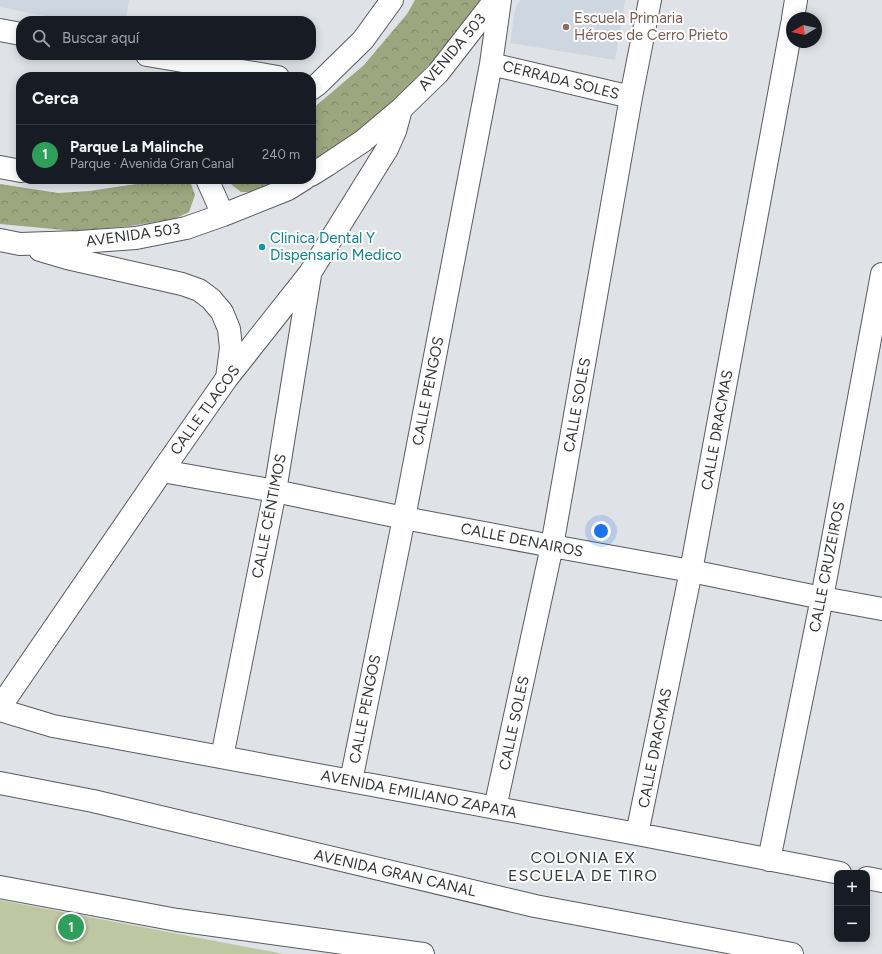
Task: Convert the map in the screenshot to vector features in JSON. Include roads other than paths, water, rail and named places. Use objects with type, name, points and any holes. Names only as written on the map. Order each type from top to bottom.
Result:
[{"type":"street","points":[[316,82],[362,40],[392,0]]},
{"type":"street","name":"AVENIDA 503","points":[[316,172],[363,141],[401,109],[438,73],[495,0]]},
{"type":"street","name":"CALLE PENGOS","points":[[351,781],[404,518],[491,64],[500,0]]},
{"type":"street","name":"CALLE SOLES","points":[[495,808],[552,546],[631,97],[650,0]]},
{"type":"street","points":[[794,12],[796,0]]},
{"type":"street","points":[[0,30],[16,33]]},
{"type":"street","name":"CALLE DRACMAS","points":[[637,834],[691,571],[788,48]]},
{"type":"street","points":[[177,60],[248,72]]},
{"type":"street","name":"CERRADA SOLES","points":[[491,64],[631,97]]},
{"type":"street","name":"CALLE TLACOS","points":[[0,709],[162,470],[227,378],[310,273],[387,149],[395,131],[401,109]]},
{"type":"street","points":[[0,167],[16,170]]},
{"type":"street","points":[[209,184],[223,215]]},
{"type":"street","name":"AVENIDA 503","points":[[10,242],[79,242],[136,238],[186,228],[288,189],[296,184]]},
{"type":"street","points":[[10,242],[67,258],[182,284],[199,290],[211,299],[222,312],[229,329],[231,348],[227,378]]},
{"type":"street","name":"CALLE CÉNTIMOS","points":[[222,757],[275,491],[310,273]]},
{"type":"street","name":"CALLE CRUZEIROS","points":[[769,860],[822,598],[882,274]]},
{"type":"street","name":"CALLE DENAIROS","points":[[162,470],[275,491],[404,518],[691,571],[882,609]]},
{"type":"street","name":"AVENIDA EMILIANO ZAPATA","points":[[0,709],[53,726],[834,872]]},
{"type":"street","name":"AVENIDA GRAN CANAL","points":[[0,783],[93,801],[535,906],[792,954]]},
{"type":"street","points":[[870,879],[882,881]]},
{"type":"street","points":[[0,887],[177,920],[423,954]]},
{"type":"place","name":"Escuela Primaria Héroes de Cerro Prieto","points":[[566,27]]},
{"type":"place","name":"Clinica Dental Y Dispensario Medico","points":[[262,247]]},
{"type":"place","name":"Parque La Malinche","points":[[71,927]]},
{"type":"district","name":"COLONIA EX ESCUELA DE TIRO","points":[[583,866]]}]
